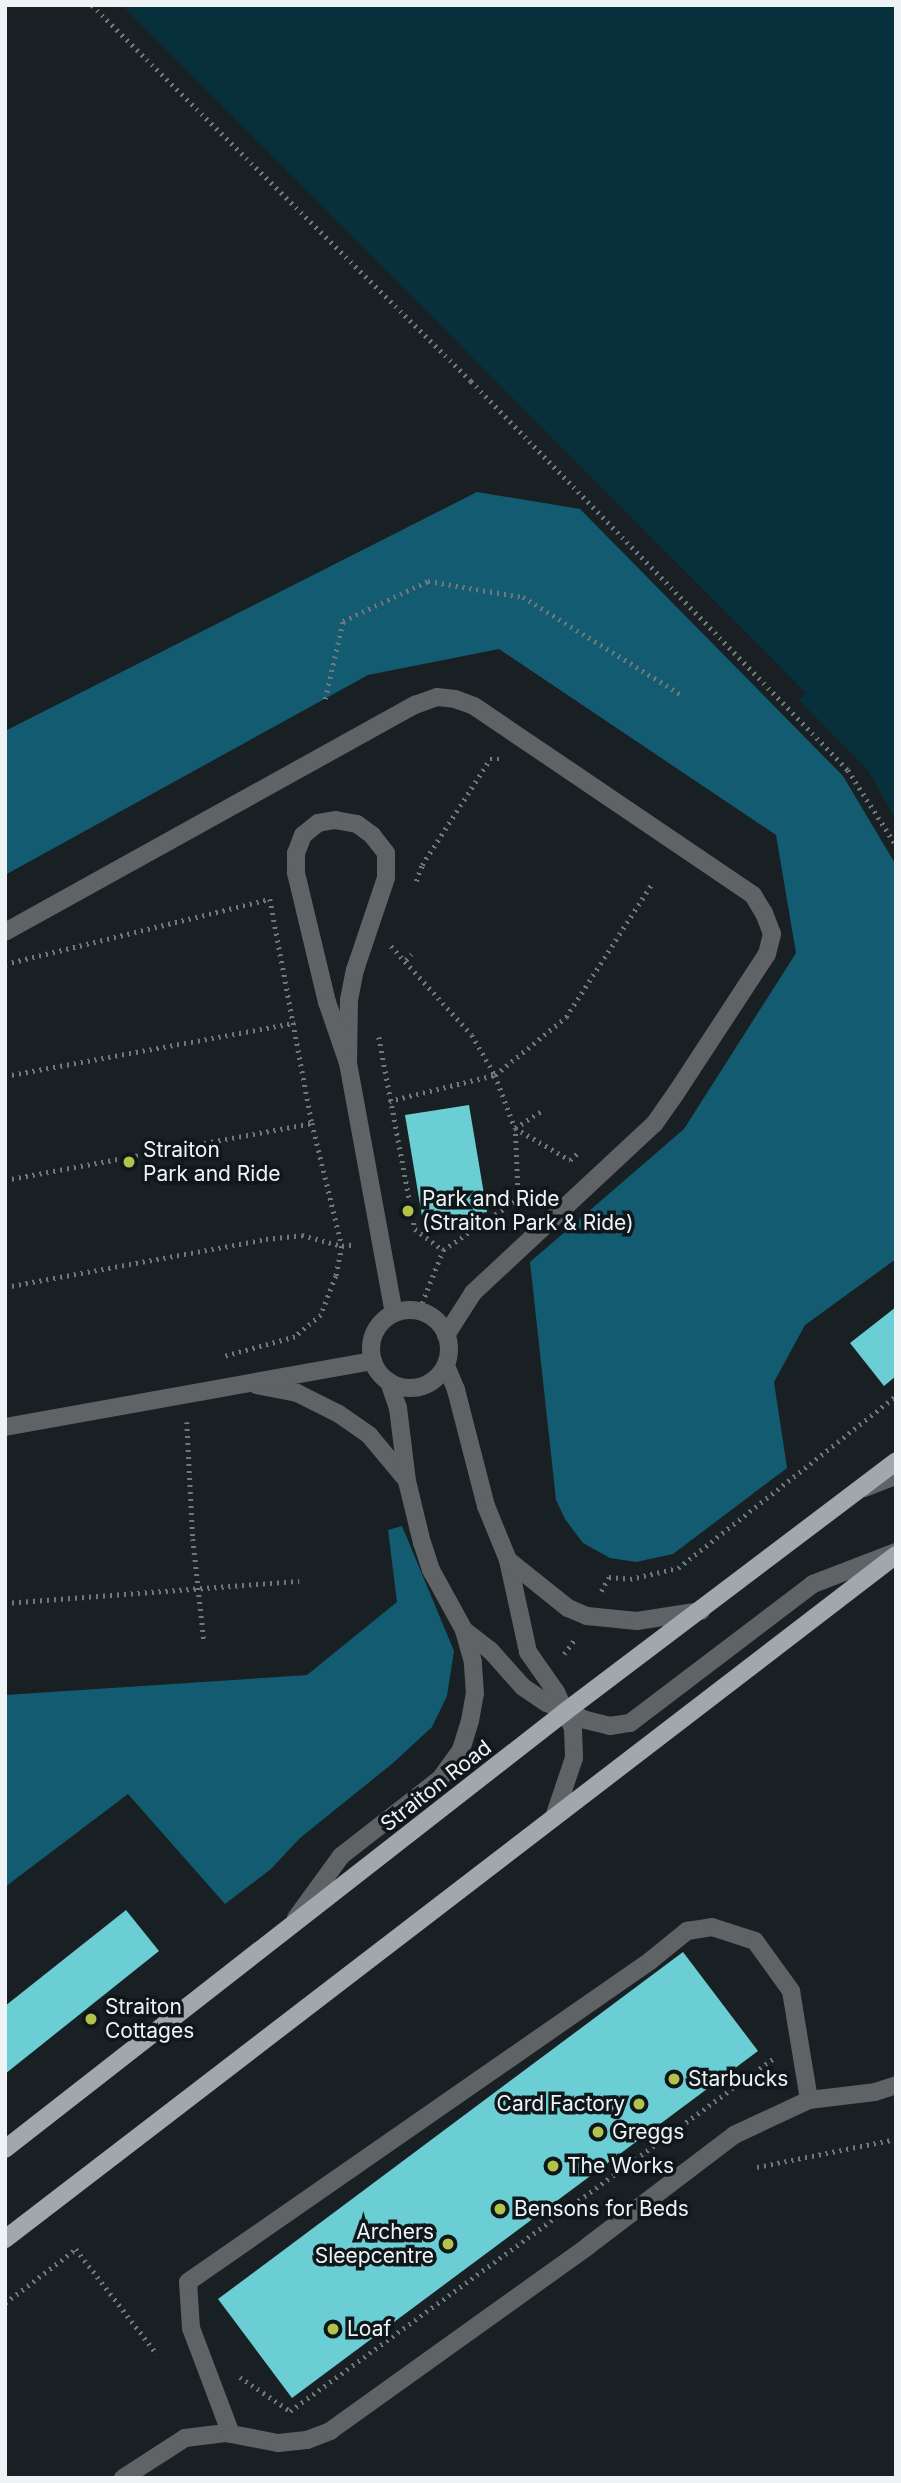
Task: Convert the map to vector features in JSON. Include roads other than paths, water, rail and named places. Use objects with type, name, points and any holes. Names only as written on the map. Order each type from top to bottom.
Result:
[{"type":"main road","name":"Straiton Road","points":[[5,2150],[566,1712],[896,1461]]},
{"type":"main road","points":[[5,2239],[896,1553]]},
{"type":"street","points":[[5,932],[415,705],[437,697],[455,699],[474,706],[752,895],[764,913],[772,934],[767,954],[654,1124],[473,1293],[446,1335]]},
{"type":"street","points":[[348,1063],[349,1000],[355,970],[386,878],[386,853],[372,835],[357,824],[335,820],[318,823],[303,835],[296,853],[296,873],[327,1002],[348,1063],[394,1313]]},
{"type":"street","points":[[288,1930],[341,1856],[440,1779],[461,1750],[475,1695],[473,1662],[464,1630],[431,1570],[407,1481],[398,1408],[389,1382],[373,1361],[371,1343],[375,1331],[394,1313],[419,1311],[440,1324],[446,1335],[449,1355],[446,1366],[424,1386],[412,1388],[389,1382]]},
{"type":"street","points":[[5,1427],[373,1361]]},
{"type":"street","points":[[446,1366],[456,1390],[486,1506],[508,1559],[528,1652],[545,1673],[573,1728],[574,1758],[555,1814]]},
{"type":"street","points":[[244,1383],[298,1393],[339,1414],[369,1436],[392,1459],[407,1481]]},
{"type":"street","points":[[857,1491],[896,1476]]},
{"type":"street","points":[[464,1630],[490,1650],[523,1687],[566,1712],[610,1726],[630,1723],[813,1584],[896,1553]]},
{"type":"street","points":[[508,1559],[568,1608],[587,1616],[637,1621],[701,1611]]},
{"type":"street","points":[[231,2434],[191,2328],[188,2282],[639,1969],[687,1931],[712,1927],[755,1941],[791,1991],[809,2100]]},
{"type":"street","points":[[123,2478],[185,2438],[231,2434],[278,2443],[307,2440],[330,2431],[588,2246],[734,2135],[809,2100],[875,2092],[896,2085]]},
{"type":"place","name":"Straiton Park and Ride","points":[[129,1162]]},
{"type":"place","name":"Park and Ride (Straiton Park & Ride)","points":[[408,1211]]},
{"type":"place","name":"Straiton Cottages","points":[[91,2019]]},
{"type":"place","name":"Starbucks","points":[[674,2079]]},
{"type":"place","name":"Card Factory","points":[[639,2104]]},
{"type":"place","name":"Greggs","points":[[598,2132]]},
{"type":"place","name":"The Works","points":[[553,2166]]},
{"type":"place","name":"Bensons for Beds","points":[[500,2209]]},
{"type":"place","name":"Archers Sleepcentre","points":[[448,2244]]},
{"type":"place","name":"Loaf","points":[[333,2329]]}]
